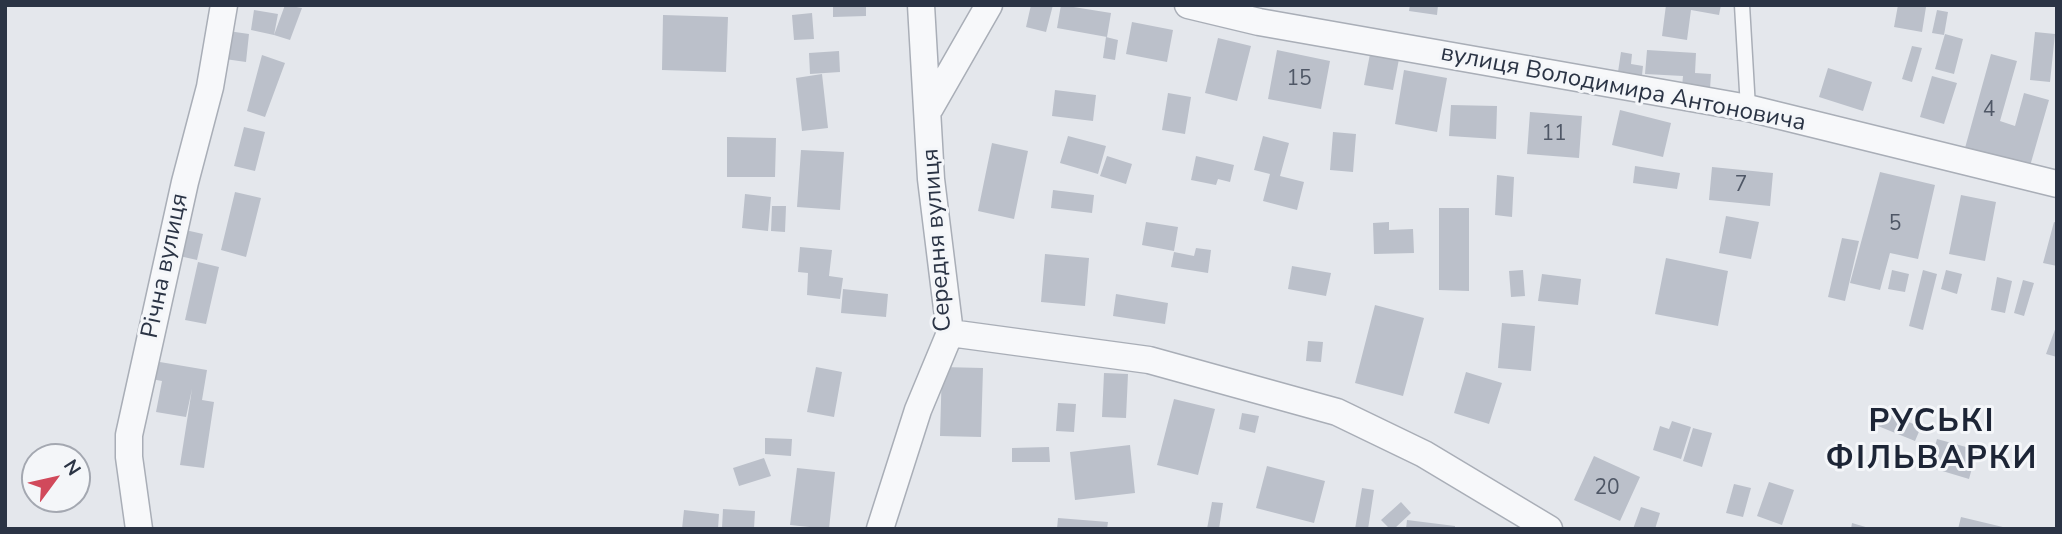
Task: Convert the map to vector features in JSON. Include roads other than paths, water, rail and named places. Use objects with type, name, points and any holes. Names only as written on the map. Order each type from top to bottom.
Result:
[{"type":"street","name":"Річна вулиця","points":[[139,529],[129,457],[129,435],[185,182],[210,87],[224,5]]},
{"type":"street","name":"Середня вулиця","points":[[880,529],[918,410],[950,333],[931,179],[930,108],[921,5]]},
{"type":"street","points":[[930,108],[989,5]]},
{"type":"street","name":"вулиця Володимира Антоновича","points":[[1188,5],[1259,22],[1748,108],[2057,184]]},
{"type":"street","points":[[950,333],[1149,360],[1336,412],[1424,454],[1549,529]]},
{"type":"lane","points":[[1742,5],[1748,108]]},
{"type":"district","name":"РУСЬКІ ФІЛЬВАРКИ","points":[[1932,442]]}]
